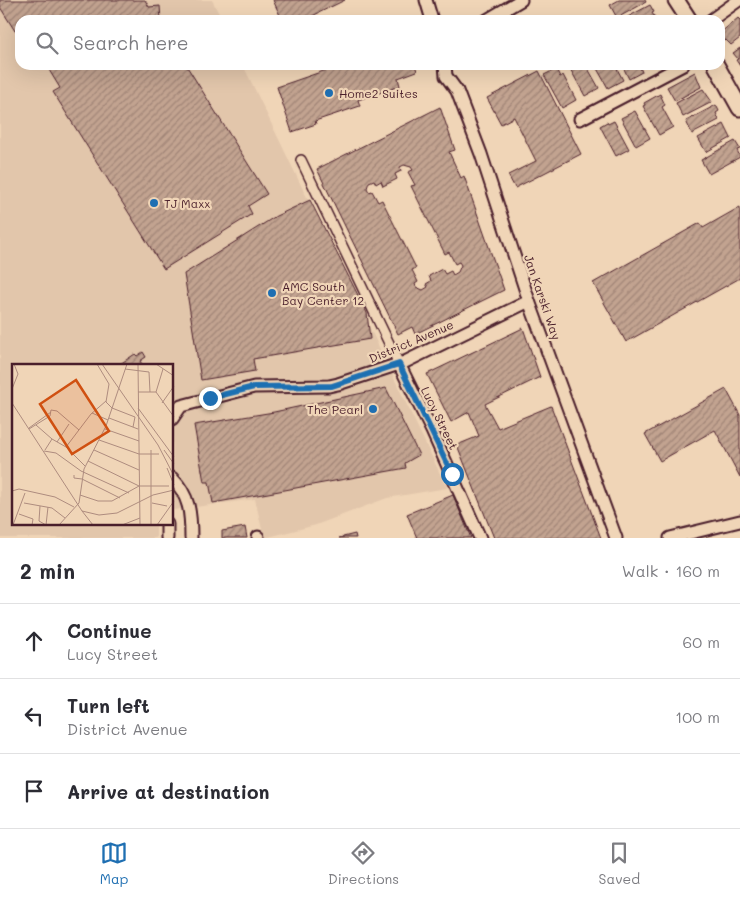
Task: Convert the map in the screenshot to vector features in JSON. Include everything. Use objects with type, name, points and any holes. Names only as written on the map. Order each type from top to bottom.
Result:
[{"type":"main road","points":[[676,0],[686,15]]},
{"type":"main road","points":[[719,70],[740,108]]},
{"type":"street","points":[[426,0],[430,15]]},
{"type":"street","points":[[496,15],[521,0]]},
{"type":"street","points":[[718,15],[739,0]]},
{"type":"street","name":"Jan Karski Way","points":[[445,70],[446,76],[457,91],[481,154],[529,302],[616,538]]},
{"type":"street","points":[[580,119],[673,70]]},
{"type":"street","points":[[301,160],[399,364]]},
{"type":"street","name":"District Avenue","points":[[174,416],[181,406],[254,387],[332,386],[399,364],[529,302]]},
{"type":"street","name":"Lucy Street","points":[[399,364],[432,431],[480,538]]},
{"type":"street","points":[[174,480],[183,491],[189,504],[191,538]]},
{"type":"street","points":[[670,538],[740,521]]},
{"type":"shaded area","points":[[0,0],[212,0],[220,15],[15,15],[15,70],[245,70],[447,488],[387,498],[316,525],[264,538],[255,499],[174,510],[174,364],[12,364],[12,526],[156,526],[156,538],[0,538]]},
{"type":"building","points":[[0,0],[145,0],[149,7],[160,6],[161,15],[15,15],[15,31],[0,7]]},
{"type":"building","points":[[273,0],[345,0],[314,15],[280,15]]},
{"type":"building","points":[[619,0],[645,0],[646,2],[622,15],[615,15],[610,5]]},
{"type":"building","points":[[650,5],[654,12],[652,13],[653,15],[631,15]]},
{"type":"building","points":[[738,18],[740,20],[740,38],[731,45],[725,41],[725,29]]},
{"type":"building","points":[[740,48],[740,66],[736,60],[738,59],[733,53]]},
{"type":"building","points":[[49,70],[189,70],[267,194],[248,206],[252,214],[164,269],[53,92],[60,88]]},
{"type":"building","name":"Home2 Suites","points":[[326,70],[417,71],[398,78],[400,86],[358,100],[360,106],[315,121],[316,124],[292,132],[277,87]]},
{"type":"building","points":[[556,70],[560,77],[563,75],[576,100],[562,108],[544,75]]},
{"type":"building","points":[[571,70],[589,70],[599,88],[585,96]]},
{"type":"building","points":[[598,70],[618,70],[623,80],[608,88]]},
{"type":"building","points":[[624,70],[641,70],[642,72],[629,79]]},
{"type":"building","points":[[539,71],[581,154],[515,188],[508,175],[536,161],[514,117],[501,124],[487,98]]},
{"type":"building","points":[[695,72],[701,87],[675,101],[667,87]]},
{"type":"building","points":[[703,89],[712,102],[683,117],[676,103]]},
{"type":"building","points":[[660,94],[665,105],[662,107],[673,127],[659,135],[643,106],[645,105],[644,103]]},
{"type":"building","points":[[716,105],[719,111],[716,113],[719,120],[692,134],[686,121]]},
{"type":"building","points":[[440,107],[455,150],[449,152],[461,178],[464,176],[504,290],[415,334],[412,327],[398,334],[317,169]],"holes":[[[404,165],[411,167],[413,170],[408,172],[415,185],[411,186],[445,254],[449,252],[455,264],[459,262],[461,265],[458,272],[453,275],[451,271],[445,274],[442,269],[429,276],[431,281],[426,284],[428,287],[423,290],[416,287],[415,284],[418,282],[412,270],[416,268],[382,200],[378,202],[372,191],[369,192],[367,188],[369,182],[374,180],[376,184],[381,181],[383,186],[397,179],[395,174],[401,171],[400,167]]]},
{"type":"building","points":[[635,111],[650,138],[636,146],[621,118]]},
{"type":"building","points":[[614,121],[629,149],[616,156],[600,126]]},
{"type":"building","points":[[724,124],[731,138],[706,152],[698,138]]},
{"type":"building","points":[[735,141],[740,149],[737,150],[740,157],[709,174],[701,160]]},
{"type":"building","name":"AMC South Bay Center 12","points":[[310,200],[367,313],[370,339],[253,359],[255,371],[201,380],[184,274],[276,216]]},
{"type":"building","points":[[740,207],[740,278],[626,342],[593,283],[700,223],[703,228]]},
{"type":"building","points":[[523,328],[540,377],[485,404],[498,428],[551,406],[601,538],[494,538],[457,445],[479,436],[469,412],[451,422],[427,374]]},
{"type":"building","points":[[143,352],[146,357],[140,361],[142,364],[120,364],[135,354],[137,356]]},
{"type":"building","points":[[386,388],[419,455],[405,463],[406,468],[213,503],[209,482],[204,482],[194,425],[274,412]]},
{"type":"building","points":[[726,389],[740,415],[740,477],[715,430],[660,461],[645,434]]},
{"type":"building","points":[[453,495],[471,538],[417,538],[407,514]]},
{"type":"building","points":[[245,527],[247,538],[222,538],[222,531]]},
{"type":"building","points":[[355,534],[356,538],[339,538]]},
{"type":"place","name":"Home2 Suites","points":[[329,93]]},
{"type":"place","name":"TJ Maxx","points":[[154,203]]},
{"type":"place","name":"AMC South Bay Center 12","points":[[272,293]]},
{"type":"place","name":"The Pearl","points":[[373,409]]},
{"type":"route","points":[[210,398],[254,387],[332,386],[399,364],[452,474]]}]
